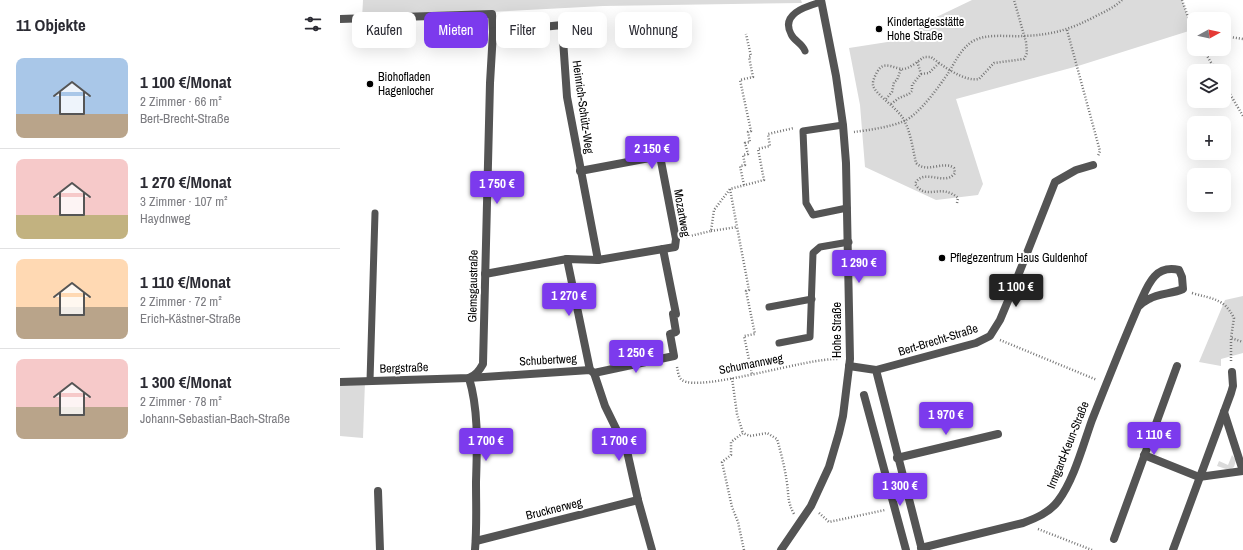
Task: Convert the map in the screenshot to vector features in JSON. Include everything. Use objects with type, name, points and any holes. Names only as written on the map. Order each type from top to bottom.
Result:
[{"type":"street","name":"Hohe Straße","points":[[781,550],[811,506],[829,467],[839,433],[846,398],[850,363],[849,242],[844,134],[836,76],[821,1]]},
{"type":"street","name":"Glemsgaustraße","points":[[340,19],[492,14],[493,32],[490,83],[483,364],[480,371],[469,378]]},
{"type":"street","name":"Heinrich-Schütz-Weg","points":[[493,32],[562,25],[567,97],[598,260]]},
{"type":"street","name":"Mozartweg","points":[[485,274],[567,259],[598,260],[675,247],[676,240],[660,156],[580,171]]},
{"type":"street","name":"Bert-Brecht-Straße","points":[[876,370],[976,343],[990,336],[1000,320],[1055,182],[1076,170],[1094,165]]},
{"type":"street","points":[[663,249],[676,314],[672,314],[676,332],[670,334],[674,356]]},
{"type":"street","points":[[567,259],[592,371],[605,406],[626,451],[652,550]]},
{"type":"street","name":"Irmgard-Keun-Straße","points":[[922,549],[1023,523],[1037,518],[1047,512],[1059,500],[1070,479],[1106,384],[1138,307],[1151,280],[1158,272],[1165,269],[1179,270],[1182,277],[1183,289]]},
{"type":"street","points":[[1138,307],[1149,299],[1183,289]]},
{"type":"street","name":"Schubertweg","points":[[469,378],[592,371],[674,356]]},
{"type":"street","points":[[850,363],[876,370],[897,458],[922,549]]},
{"type":"street","points":[[1114,539],[1177,366]]},
{"type":"street","points":[[1173,550],[1233,386],[1232,372]]},
{"type":"street","name":"Bergstraße","points":[[340,382],[469,378]]},
{"type":"street","points":[[469,378],[475,410],[477,445],[475,550]]},
{"type":"street","points":[[864,395],[906,550]]},
{"type":"street","points":[[1144,455],[1199,477],[1243,471],[1224,412]]},
{"type":"street","points":[[897,458],[998,434]]},
{"type":"street","points":[[378,491],[380,550]]},
{"type":"street","name":"Brucknerweg","points":[[476,541],[638,500]]},
{"type":"lane","points":[[805,51],[802,45],[790,34],[790,21],[796,11],[821,1]]},
{"type":"lane","points":[[843,125],[803,131],[804,177],[806,203],[813,215],[847,208]]},
{"type":"lane","points":[[370,381],[375,213]]},
{"type":"lane","points":[[779,343],[810,337],[813,253],[820,247],[849,242]]},
{"type":"lane","points":[[769,307],[812,298]]},
{"type":"path","points":[[957,203],[958,198],[954,194],[945,190],[924,192],[918,189],[914,184],[922,177],[942,179],[948,178],[955,173],[954,168],[952,166],[930,168],[916,163],[905,121],[873,85],[877,72],[883,66],[901,69],[908,68],[927,56],[931,57],[949,70],[972,80],[979,79],[987,69],[997,62],[1024,59],[1027,53],[1014,0]]},
{"type":"path","points":[[844,134],[874,129],[905,121],[922,107],[933,94],[957,57],[974,41],[985,37],[1024,36],[1067,30],[1109,10],[1122,0]]},
{"type":"path","points":[[1182,0],[1187,14]]},
{"type":"path","points":[[1067,30],[1100,151],[1094,165]]},
{"type":"path","points":[[744,185],[740,166],[746,165],[743,155],[748,154],[745,143],[750,142],[748,132],[751,131],[740,80],[753,76],[749,57],[751,56],[746,34]]},
{"type":"path","points":[[1231,37],[1243,39]]},
{"type":"path","points":[[917,61],[921,74]]},
{"type":"path","points":[[891,104],[909,94],[912,91],[912,85],[921,74],[929,73],[939,63]]},
{"type":"path","points":[[886,99],[892,92],[894,82],[897,80],[901,69]]},
{"type":"path","points":[[1231,96],[1243,116]]},
{"type":"path","points":[[711,232],[714,210],[730,188],[764,180],[758,148],[770,146],[768,134],[799,127]]},
{"type":"path","points":[[730,188],[749,290],[746,291],[755,334],[744,336],[752,374]]},
{"type":"path","points":[[676,240],[737,227]]},
{"type":"path","points":[[1183,289],[1221,301],[1234,318],[1230,354],[1232,372]]},
{"type":"path","points":[[990,336],[1106,384]]},
{"type":"path","points":[[1231,338],[1243,342]]},
{"type":"path","name":"Schumannweg","points":[[674,356],[679,377],[683,381],[693,384],[732,378],[816,360],[835,358],[850,363]]},
{"type":"path","points":[[732,378],[737,414],[743,433],[750,436],[767,433],[777,439],[788,485],[789,505],[799,524]]},
{"type":"path","points":[[743,433],[731,442],[731,455],[722,462],[732,508],[738,522],[744,550]]},
{"type":"path","points":[[811,506],[829,522],[895,507]]},
{"type":"path","points":[[1023,523],[1092,550]]},
{"type":"shaded area","points":[[363,0],[801,0],[802,3],[603,6],[488,12],[424,12],[424,16],[416,16],[416,12],[362,12]]},
{"type":"shaded area","points":[[972,0],[1182,0],[1187,15],[1187,32],[1078,66],[956,99],[983,184],[978,195],[936,200],[865,167],[860,105],[849,48],[913,38],[922,24]]},
{"type":"shaded area","points":[[1243,296],[1243,353],[1221,359],[1221,366],[1199,362],[1225,300]]},
{"type":"shaded area","points":[[365,381],[363,438],[340,436],[340,382]]},
{"type":"shaded area","points":[[1232,455],[1236,460],[1234,467],[1229,470],[1217,466],[1219,461],[1228,465]]},
{"type":"place","name":"Kindertagesstätte Hohe Straße","points":[[879,29]]},
{"type":"place","name":"Biohofladen Hagenlocher","points":[[370,84]]},
{"type":"place","name":"Pflegezentrum Haus Guldenhof","points":[[942,258]]}]
